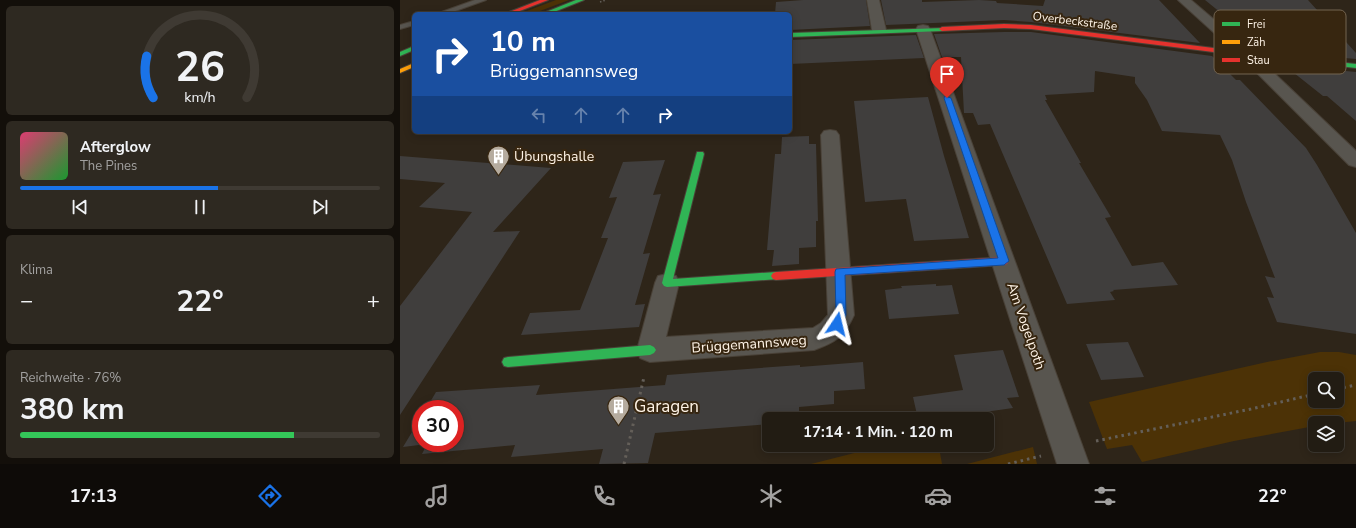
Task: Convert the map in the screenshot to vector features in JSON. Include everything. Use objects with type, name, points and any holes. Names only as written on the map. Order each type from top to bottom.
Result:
[{"type":"street","points":[[512,12],[545,0]]},
{"type":"street","points":[[549,12],[581,0]]},
{"type":"street","points":[[873,0],[879,30]]},
{"type":"street","points":[[1184,0],[1214,26]]},
{"type":"street","name":"Overbeckstraße","points":[[792,35],[879,30],[1004,26],[1031,27],[1214,51]]},
{"type":"street","name":"Am Vogelpoth","points":[[923,29],[1070,456]]},
{"type":"street","points":[[400,54],[412,49]]},
{"type":"street","name":"Overbeckstraße","points":[[1346,65],[1356,66]]},
{"type":"street","points":[[400,71],[412,66]]},
{"type":"street","points":[[1266,74],[1356,162]]},
{"type":"street","name":"Brüggemannsweg","points":[[508,362],[650,350],[814,340],[822,337],[837,324],[841,315],[840,272],[830,135]]},
{"type":"street","points":[[650,350],[700,154]]},
{"type":"street","points":[[667,283],[1004,261]]},
{"type":"lane","points":[[435,12],[465,0]]},
{"type":"lane","points":[[446,12],[482,0]]},
{"type":"lane","points":[[400,22],[412,19]]},
{"type":"lane","points":[[400,27],[412,24]]},
{"type":"path","points":[[624,464],[650,350]]},
{"type":"path","points":[[1344,388],[1356,385]]},
{"type":"path","points":[[1008,464],[1070,456],[1124,434],[1251,410],[1308,396]]},
{"type":"shaded area","points":[[556,0],[569,0],[537,12],[524,12]]},
{"type":"shaded area","points":[[1320,352],[1339,352],[1356,355],[1356,421],[1344,422],[1344,416],[1308,416],[1308,427],[1234,441],[1142,462],[1132,445],[1107,449],[1089,402],[1267,362]]},
{"type":"shaded area","points":[[1033,447],[1037,464],[967,464]]},
{"type":"shaded area","points":[[858,452],[940,452],[942,464],[811,464]]},
{"type":"building","points":[[803,0],[866,0],[870,26],[792,30],[792,12],[775,12],[776,2]]},
{"type":"building","points":[[881,0],[922,0],[922,2],[979,0],[996,1],[997,3],[1043,6],[1045,0],[1159,0],[1200,43],[1004,20],[886,25]]},
{"type":"building","points":[[1205,0],[1308,0],[1317,10],[1217,10]]},
{"type":"building","points":[[1031,32],[1212,56],[1214,58],[1214,74],[1230,74],[1236,80],[1240,80],[1306,148],[1356,233],[1356,334],[1277,322],[1267,297],[1274,298],[1265,276],[1275,278],[1246,202],[1232,160],[1220,135],[1162,131],[1147,100],[1135,83],[1135,77],[1095,71],[1094,92],[1045,95],[1047,100],[1045,100],[1081,163],[1079,163],[1111,217],[1105,218],[1132,266],[1163,262],[1178,285],[1113,290],[1114,291],[1110,292],[1115,300],[1067,304],[990,124],[978,125],[973,113],[964,113],[961,57],[942,57],[934,34]]},
{"type":"building","points":[[916,35],[924,58],[792,64],[792,40]]},
{"type":"building","points":[[1346,42],[1356,53],[1356,59],[1346,58]]},
{"type":"building","points":[[1346,71],[1356,72],[1356,121],[1327,96],[1323,96],[1295,74],[1346,74]]},
{"type":"building","points":[[928,97],[969,238],[914,241],[906,199],[865,202],[854,101]]},
{"type":"building","points":[[809,136],[809,144],[816,144],[818,221],[816,221],[816,247],[799,248],[799,264],[772,266],[774,250],[767,250],[775,154],[781,154],[782,137]]},
{"type":"building","points":[[400,156],[551,168],[493,232],[520,231],[400,415],[400,306],[472,212],[419,207],[445,183],[400,179]]},
{"type":"building","points":[[665,160],[653,195],[661,194],[643,254],[650,253],[635,305],[645,304],[639,327],[521,335],[530,313],[580,310],[608,238],[601,238],[617,197],[609,198],[623,162]]},
{"type":"building","points":[[936,284],[936,286],[952,285],[959,314],[889,319],[885,290],[902,288],[901,286]]},
{"type":"building","points":[[1128,342],[1144,377],[1101,380],[1086,344]]},
{"type":"building","points":[[1003,350],[1019,397],[1007,398],[1013,408],[985,412],[916,412],[913,397],[963,390],[954,355]]},
{"type":"building","points":[[863,362],[865,389],[834,391],[834,404],[799,407],[799,412],[762,412],[762,425],[655,433],[648,463],[599,464],[603,449],[511,457],[515,445],[464,450],[464,400],[431,400],[436,392],[540,385],[536,395],[665,385],[667,375],[800,365],[800,367]]},
{"type":"building","points":[[412,432],[412,446],[403,447]]},
{"type":"building","points":[[423,452],[443,452],[422,454]]},
{"type":"traffic: fast","points":[[549,12],[581,0]]},
{"type":"traffic: fast","points":[[792,35],[942,29]]},
{"type":"traffic: fast","points":[[400,54],[412,49]]},
{"type":"traffic: fast","points":[[1346,65],[1356,66]]},
{"type":"traffic: fast","points":[[700,154],[667,283],[776,276]]},
{"type":"traffic: fast","points":[[508,362],[650,350]]},
{"type":"traffic: slow","points":[[400,71],[412,66]]},
{"type":"traffic: jam","points":[[512,12],[545,0]]},
{"type":"traffic: jam","points":[[942,29],[1004,26],[1031,27],[1214,50]]},
{"type":"traffic: jam","points":[[776,276],[1004,261]]},
{"type":"place","name":"Übungshalle","points":[[499,176]]},
{"type":"place","name":"Garagen","points":[[618,426]]},
{"type":"route","points":[[837,324],[841,315],[840,272],[1004,261],[947,98]]}]
